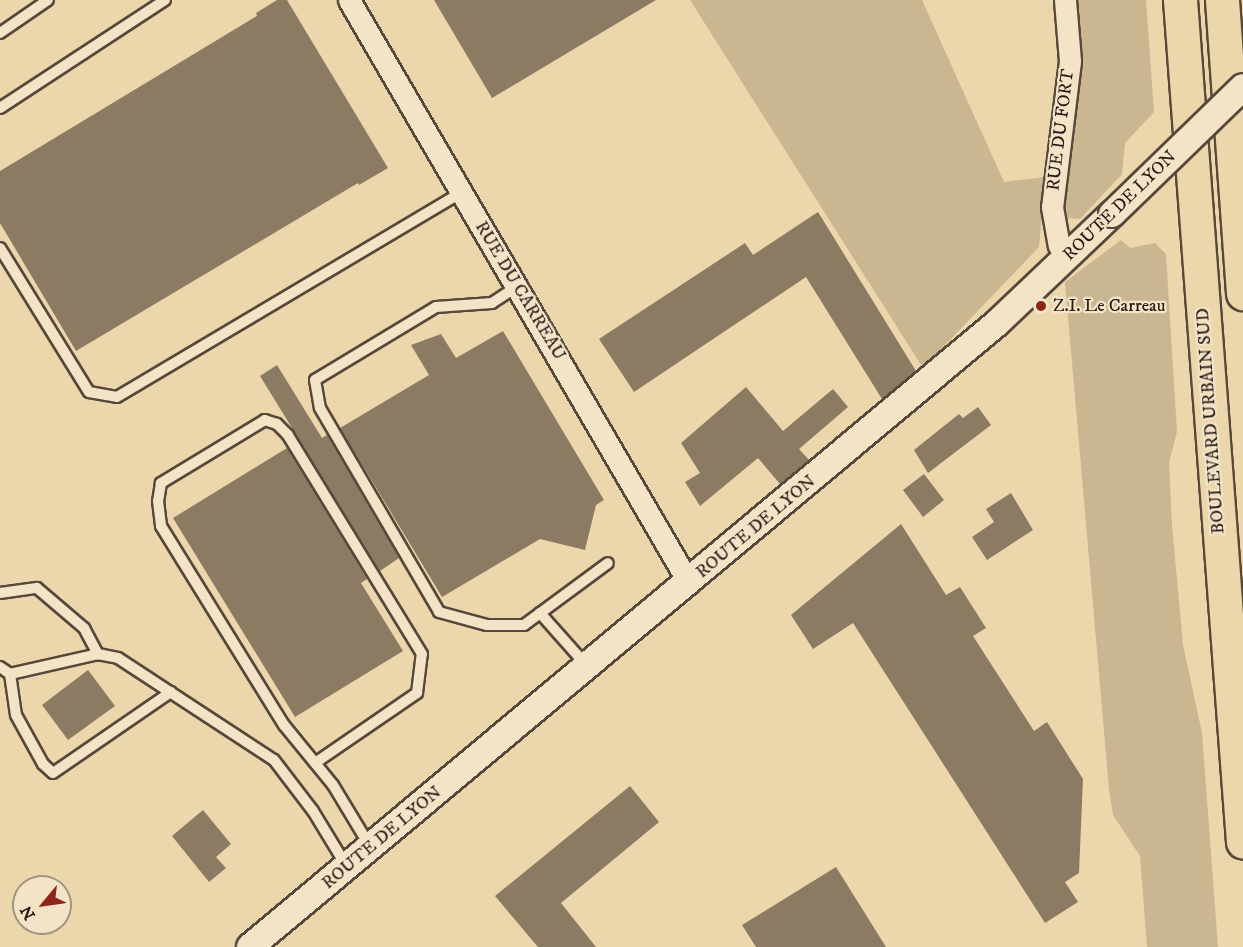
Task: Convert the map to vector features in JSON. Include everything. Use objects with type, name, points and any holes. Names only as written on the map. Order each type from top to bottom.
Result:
[{"type":"highway","name":"BOULEVARD URBAIN SUD","points":[[1180,0],[1243,842]]},
{"type":"highway","points":[[1222,0],[1243,293]]},
{"type":"street","name":"RUE DU CARREAU","points":[[349,0],[518,286],[689,583]]},
{"type":"street","name":"RUE DU FORT","points":[[1065,0],[1070,61],[1052,207],[1059,245],[1068,256]]},
{"type":"street","name":"ROUTE DE LYON","points":[[250,947],[998,323],[1243,87]]},
{"type":"lane","points":[[0,33],[48,0]]},
{"type":"lane","points":[[0,108],[165,0]]},
{"type":"lane","points":[[0,248],[89,392],[117,397],[462,192]]},
{"type":"lane","points":[[518,286],[492,303],[436,307],[315,380],[314,389],[328,427],[439,612],[504,627],[524,625],[608,563]]},
{"type":"lane","points":[[315,763],[417,693],[422,654],[288,435],[277,424],[265,420],[161,483],[158,501],[160,526],[284,724],[315,763],[371,848]]},
{"type":"lane","points":[[0,592],[37,588],[84,628],[98,654]]},
{"type":"lane","points":[[540,613],[588,667]]},
{"type":"lane","points":[[171,692],[53,773],[43,764],[16,716],[5,670],[98,654],[118,658],[171,692],[274,760],[313,811],[348,867]]},
{"type":"shaded area","points":[[690,0],[922,0],[1004,182],[1045,177],[1039,247],[923,368]]},
{"type":"shaded area","points":[[1073,0],[1146,0],[1154,112],[1125,143],[1122,174],[1080,219],[1063,218],[1079,67]]},
{"type":"shaded area","points":[[1121,240],[1130,248],[1155,243],[1166,254],[1177,432],[1169,462],[1172,525],[1183,645],[1202,733],[1218,947],[1147,947],[1140,856],[1113,815],[1109,789],[1065,282]]},
{"type":"building","points":[[277,0],[287,0],[388,168],[359,185],[358,183],[76,351],[0,223],[0,171],[257,16],[256,13]]},
{"type":"building","points":[[434,0],[656,0],[492,98]]},
{"type":"building","points":[[818,212],[916,371],[882,399],[806,277],[634,392],[599,339],[745,243],[753,255]]},
{"type":"building","points":[[503,331],[604,500],[596,505],[585,550],[540,539],[442,597],[340,428],[429,375],[411,345],[441,334],[456,358]]},
{"type":"building","points":[[277,365],[322,438],[327,435],[399,558],[380,571],[260,376]]},
{"type":"building","points":[[746,387],[783,431],[833,389],[848,407],[799,449],[809,460],[780,484],[758,458],[700,506],[685,482],[700,473],[681,443]]},
{"type":"building","points":[[978,407],[991,425],[928,473],[914,450],[959,414],[963,418]]},
{"type":"building","points":[[287,448],[367,579],[361,583],[403,651],[295,717],[173,518]]},
{"type":"building","points":[[924,474],[944,500],[923,517],[903,490]]},
{"type":"building","points":[[1011,493],[1033,530],[987,560],[972,537],[994,522],[986,509]]},
{"type":"building","points":[[901,524],[946,595],[960,587],[986,628],[973,636],[1034,731],[1047,722],[1083,779],[1079,873],[1065,882],[1078,902],[1045,923],[853,623],[813,649],[791,615]]},
{"type":"building","points":[[88,670],[115,706],[68,740],[42,705]]},
{"type":"building","points":[[630,786],[659,822],[561,903],[596,947],[538,947],[495,896]]},
{"type":"building","points":[[203,810],[231,844],[216,857],[226,868],[209,882],[172,836]]},
{"type":"building","points":[[836,867],[886,947],[756,947],[742,925]]},
{"type":"place","name":"Z.I. Le Carreau","points":[[1041,306]]}]
